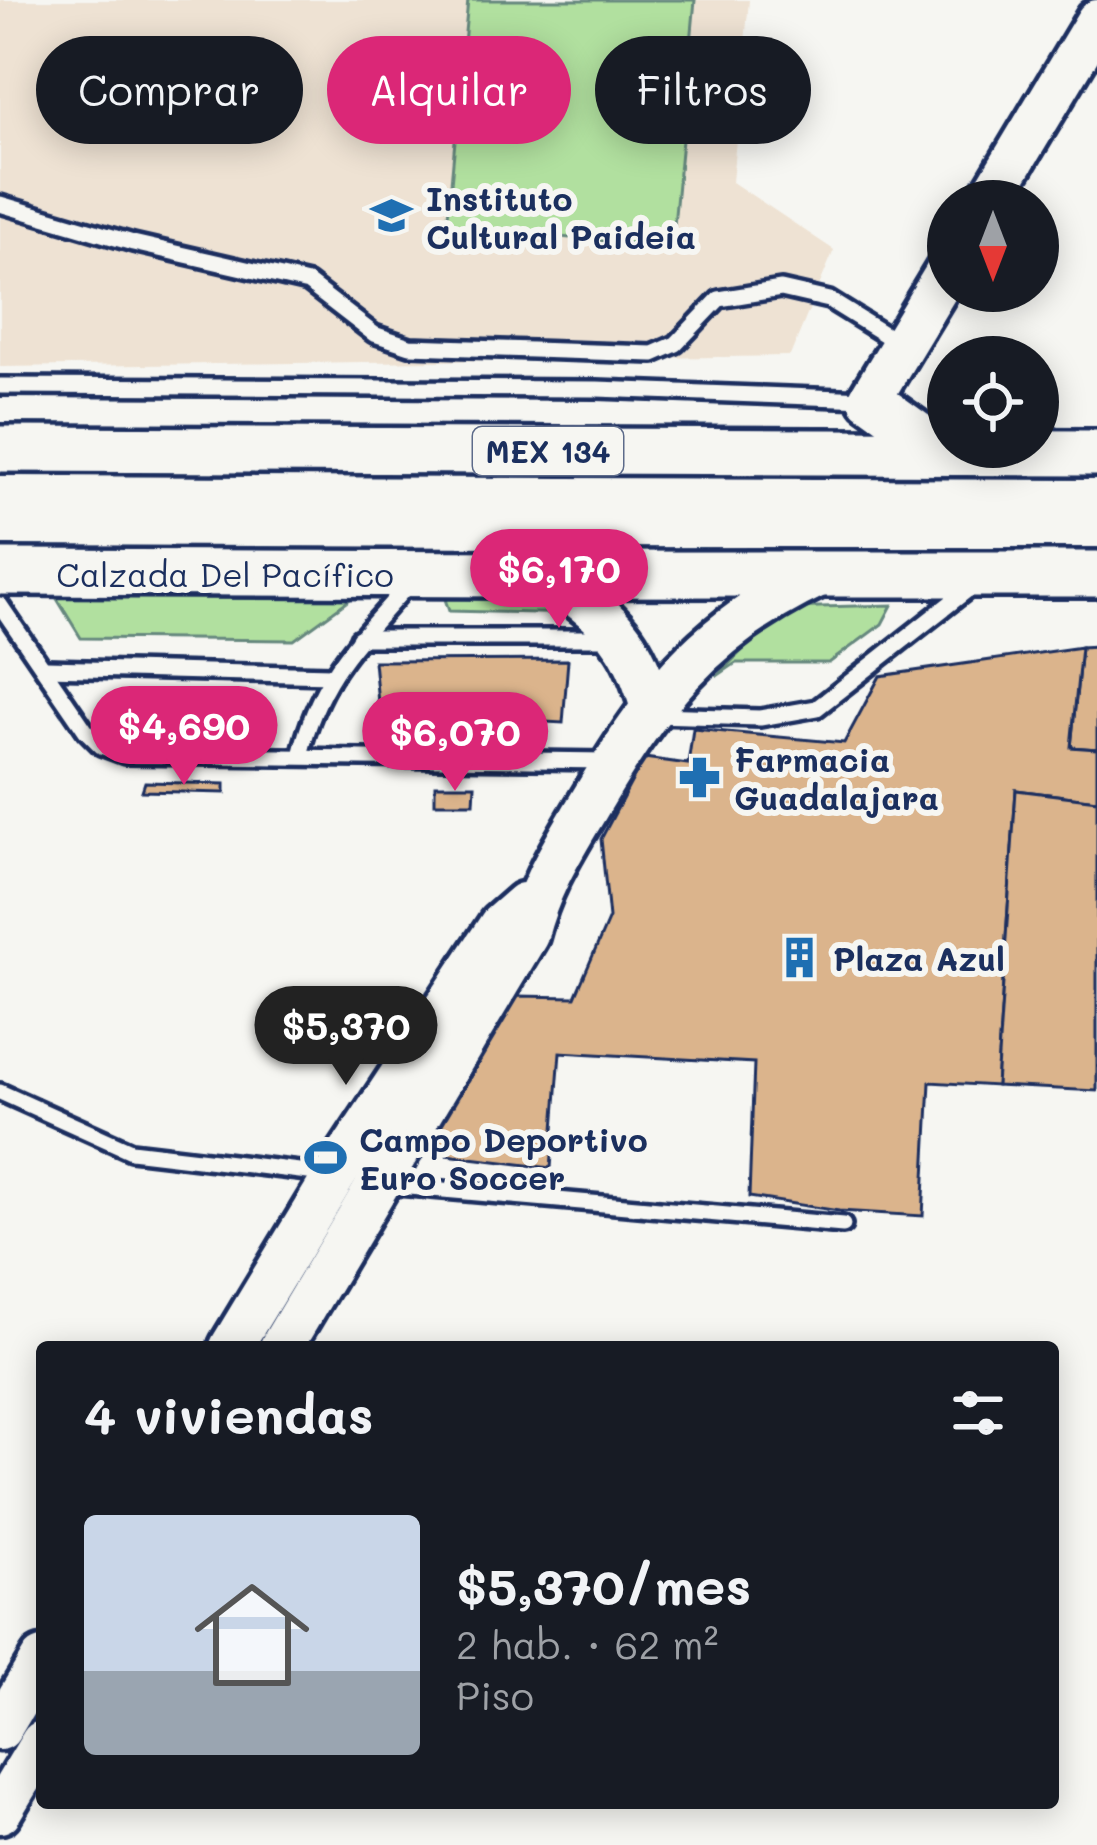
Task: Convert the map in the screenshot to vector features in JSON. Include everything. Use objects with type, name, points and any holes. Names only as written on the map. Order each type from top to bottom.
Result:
[{"type":"main road","points":[[1002,180],[1097,21]]},
{"type":"main road","points":[[927,304],[870,399],[927,440]]},
{"type":"main road","name":"MEX 134","points":[[0,449],[927,452]]},
{"type":"main road","name":"MEX 134","points":[[1059,452],[1097,452]]},
{"type":"main road","name":"Calzada Del Pacífico","points":[[0,572],[1097,574]]},
{"type":"main road","points":[[607,572],[582,599],[623,638],[636,658],[648,710]]},
{"type":"main road","points":[[285,1341],[527,935],[538,892],[648,710],[744,616],[818,576]]},
{"type":"main road","points":[[235,1341],[335,1175],[500,925],[538,892]]},
{"type":"main road","points":[[0,1729],[36,1669]]},
{"type":"main road","points":[[0,1812],[36,1752]]},
{"type":"lane","points":[[0,204],[133,243],[308,283],[374,334],[410,346],[653,354],[676,344],[719,299],[782,289],[830,300],[903,345]]},
{"type":"lane","points":[[0,386],[597,388],[870,399]]},
{"type":"lane","points":[[300,756],[316,703],[331,674],[418,574]]},
{"type":"lane","points":[[648,710],[760,718],[817,708],[988,574]]},
{"type":"lane","points":[[0,605],[86,731],[101,746],[125,755],[614,761]]},
{"type":"lane","points":[[359,638],[623,638]]},
{"type":"lane","points":[[46,668],[331,674]]},
{"type":"lane","points":[[0,1092],[131,1151],[335,1175]]},
{"type":"lane","points":[[381,1184],[843,1225]]},
{"type":"shaded area","name":"Instituto Cultural Paideia","points":[[0,0],[749,0],[746,36],[595,36],[595,144],[736,144],[732,182],[834,250],[790,356],[0,367]]},
{"type":"green space","points":[[468,0],[695,0],[692,36],[595,36],[595,144],[682,144],[672,247],[447,227],[455,144],[571,144],[571,36],[465,36]]},
{"type":"green space","points":[[48,584],[360,592],[294,640],[81,638]]},
{"type":"green space","points":[[509,585],[566,593],[578,614],[449,611],[445,599]]},
{"type":"green space","points":[[892,605],[882,624],[829,663],[736,663],[717,676],[784,608]]},
{"type":"building","points":[[1097,646],[1097,749],[1071,747],[1081,647]]},
{"type":"building","name":"Plaza Azul","points":[[1081,647],[1071,747],[1097,749],[1097,800],[1016,790],[996,1086],[930,1082],[923,1216],[839,1211],[749,1197],[754,1063],[560,1052],[551,1168],[422,1152],[517,996],[575,997],[609,918],[601,839],[644,758],[688,764],[693,729],[844,743],[880,676]]},
{"type":"building","points":[[568,660],[563,723],[379,713],[374,661]]},
{"type":"building","points":[[145,782],[225,784],[225,793],[142,791]]},
{"type":"building","points":[[435,785],[475,785],[474,803],[435,803]]},
{"type":"building","points":[[1016,790],[1097,800],[1097,1091],[996,1086]]},
{"type":"place","name":"Instituto Cultural Paideia","points":[[392,216]]},
{"type":"place","name":"Farmacia Guadalajara","points":[[700,777]]},
{"type":"place","name":"Plaza Azul","points":[[799,957]]},
{"type":"place","name":"Campo Deportivo Euro Soccer","points":[[325,1157]]}]
